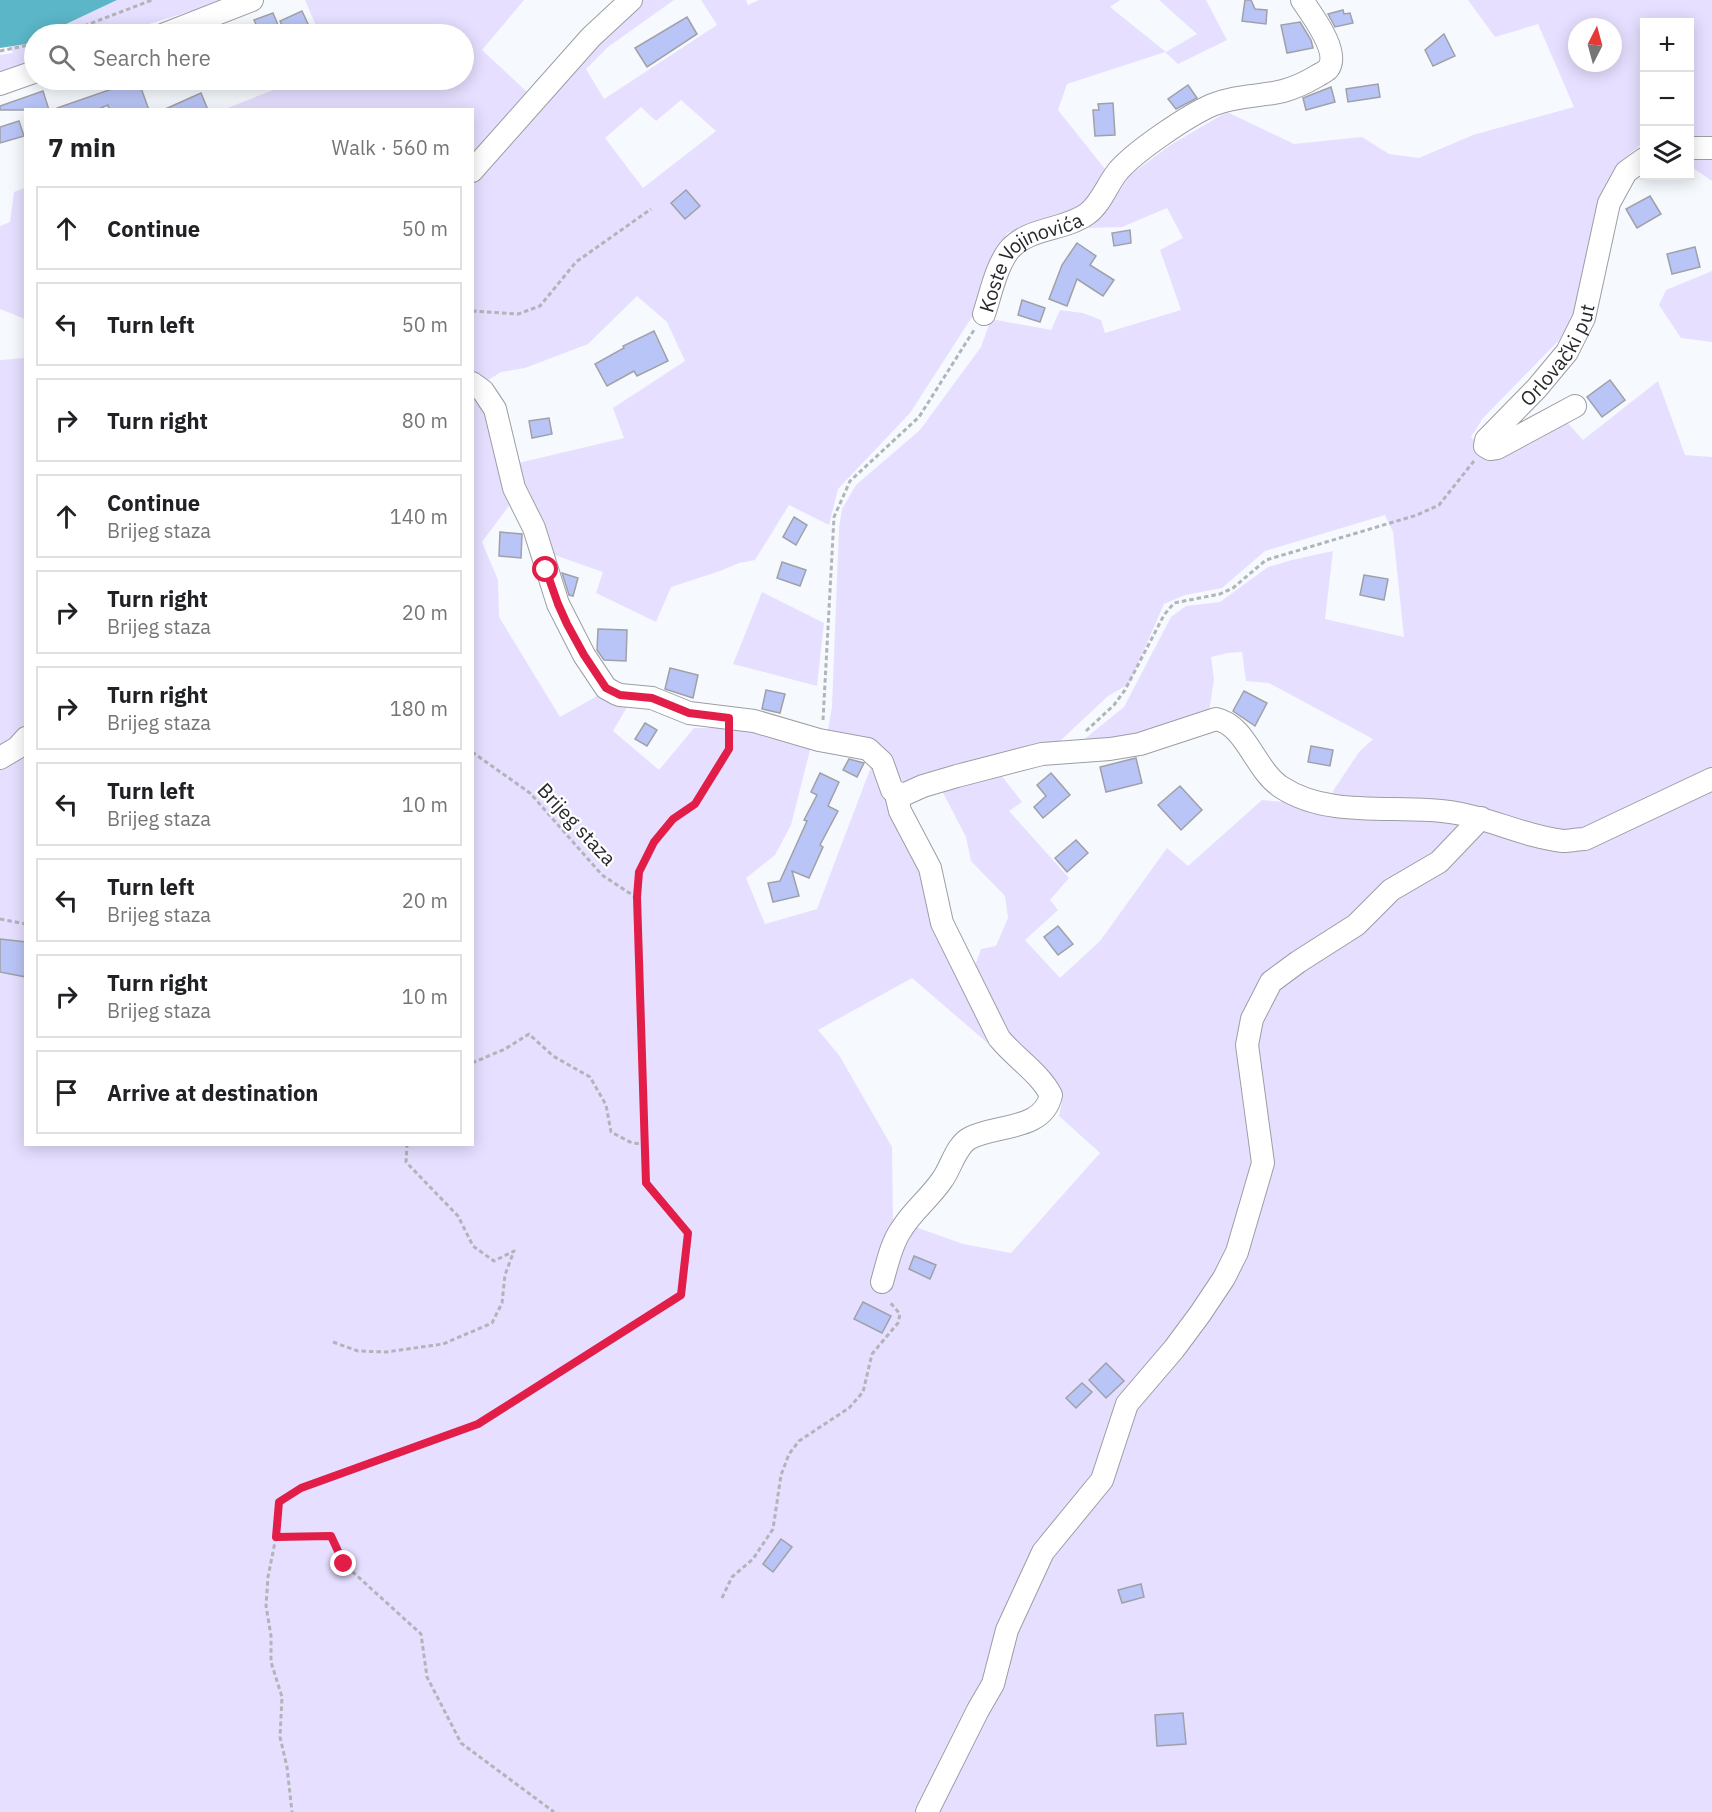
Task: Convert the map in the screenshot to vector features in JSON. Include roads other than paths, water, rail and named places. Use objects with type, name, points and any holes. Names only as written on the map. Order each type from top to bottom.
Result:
[{"type":"street","points":[[191,24],[252,0]]},
{"type":"street","points":[[474,175],[591,37],[631,0]]},
{"type":"street","name":"Koste Vojinovića","points":[[984,314],[1001,263],[1010,249],[1030,235],[1075,222],[1089,213],[1119,170],[1157,138],[1211,106],[1241,96],[1283,91],[1309,81],[1327,70],[1331,64],[1330,48],[1302,0]]},
{"type":"street","points":[[0,84],[24,76]]},
{"type":"street","points":[[1694,148],[1712,148]]},
{"type":"street","name":"Orlovački put","points":[[1575,406],[1497,448],[1490,449],[1485,446],[1486,440],[1537,388],[1567,352],[1584,318],[1609,203],[1626,172],[1640,162]]},
{"type":"street","points":[[474,384],[483,391],[495,409],[514,488],[534,528],[558,604],[584,655],[606,688],[620,695],[652,698],[689,713],[753,721],[819,740],[868,749],[882,762],[890,787],[896,794],[900,811],[930,868],[942,923],[999,1038],[1009,1051],[1038,1077],[1051,1095],[1049,1106],[1043,1114],[1021,1124],[969,1138],[961,1147],[942,1180],[899,1231],[882,1282]]},
{"type":"street","points":[[896,794],[909,794],[923,786],[1042,754],[1110,749],[1140,744],[1216,718],[1229,723],[1266,773],[1281,787],[1312,802],[1368,809],[1443,811],[1481,818],[1564,841],[1585,839],[1712,779]]},
{"type":"street","points":[[0,758],[24,740]]},
{"type":"street","points":[[927,1812],[993,1684],[1007,1630],[1043,1552],[1102,1480],[1127,1404],[1200,1314],[1224,1278],[1237,1252],[1263,1162],[1247,1045],[1252,1019],[1271,982],[1356,925],[1391,890],[1438,862],[1481,818]]},
{"type":"water","points":[[0,0],[117,0],[66,24],[24,24],[24,44],[0,48]]}]
